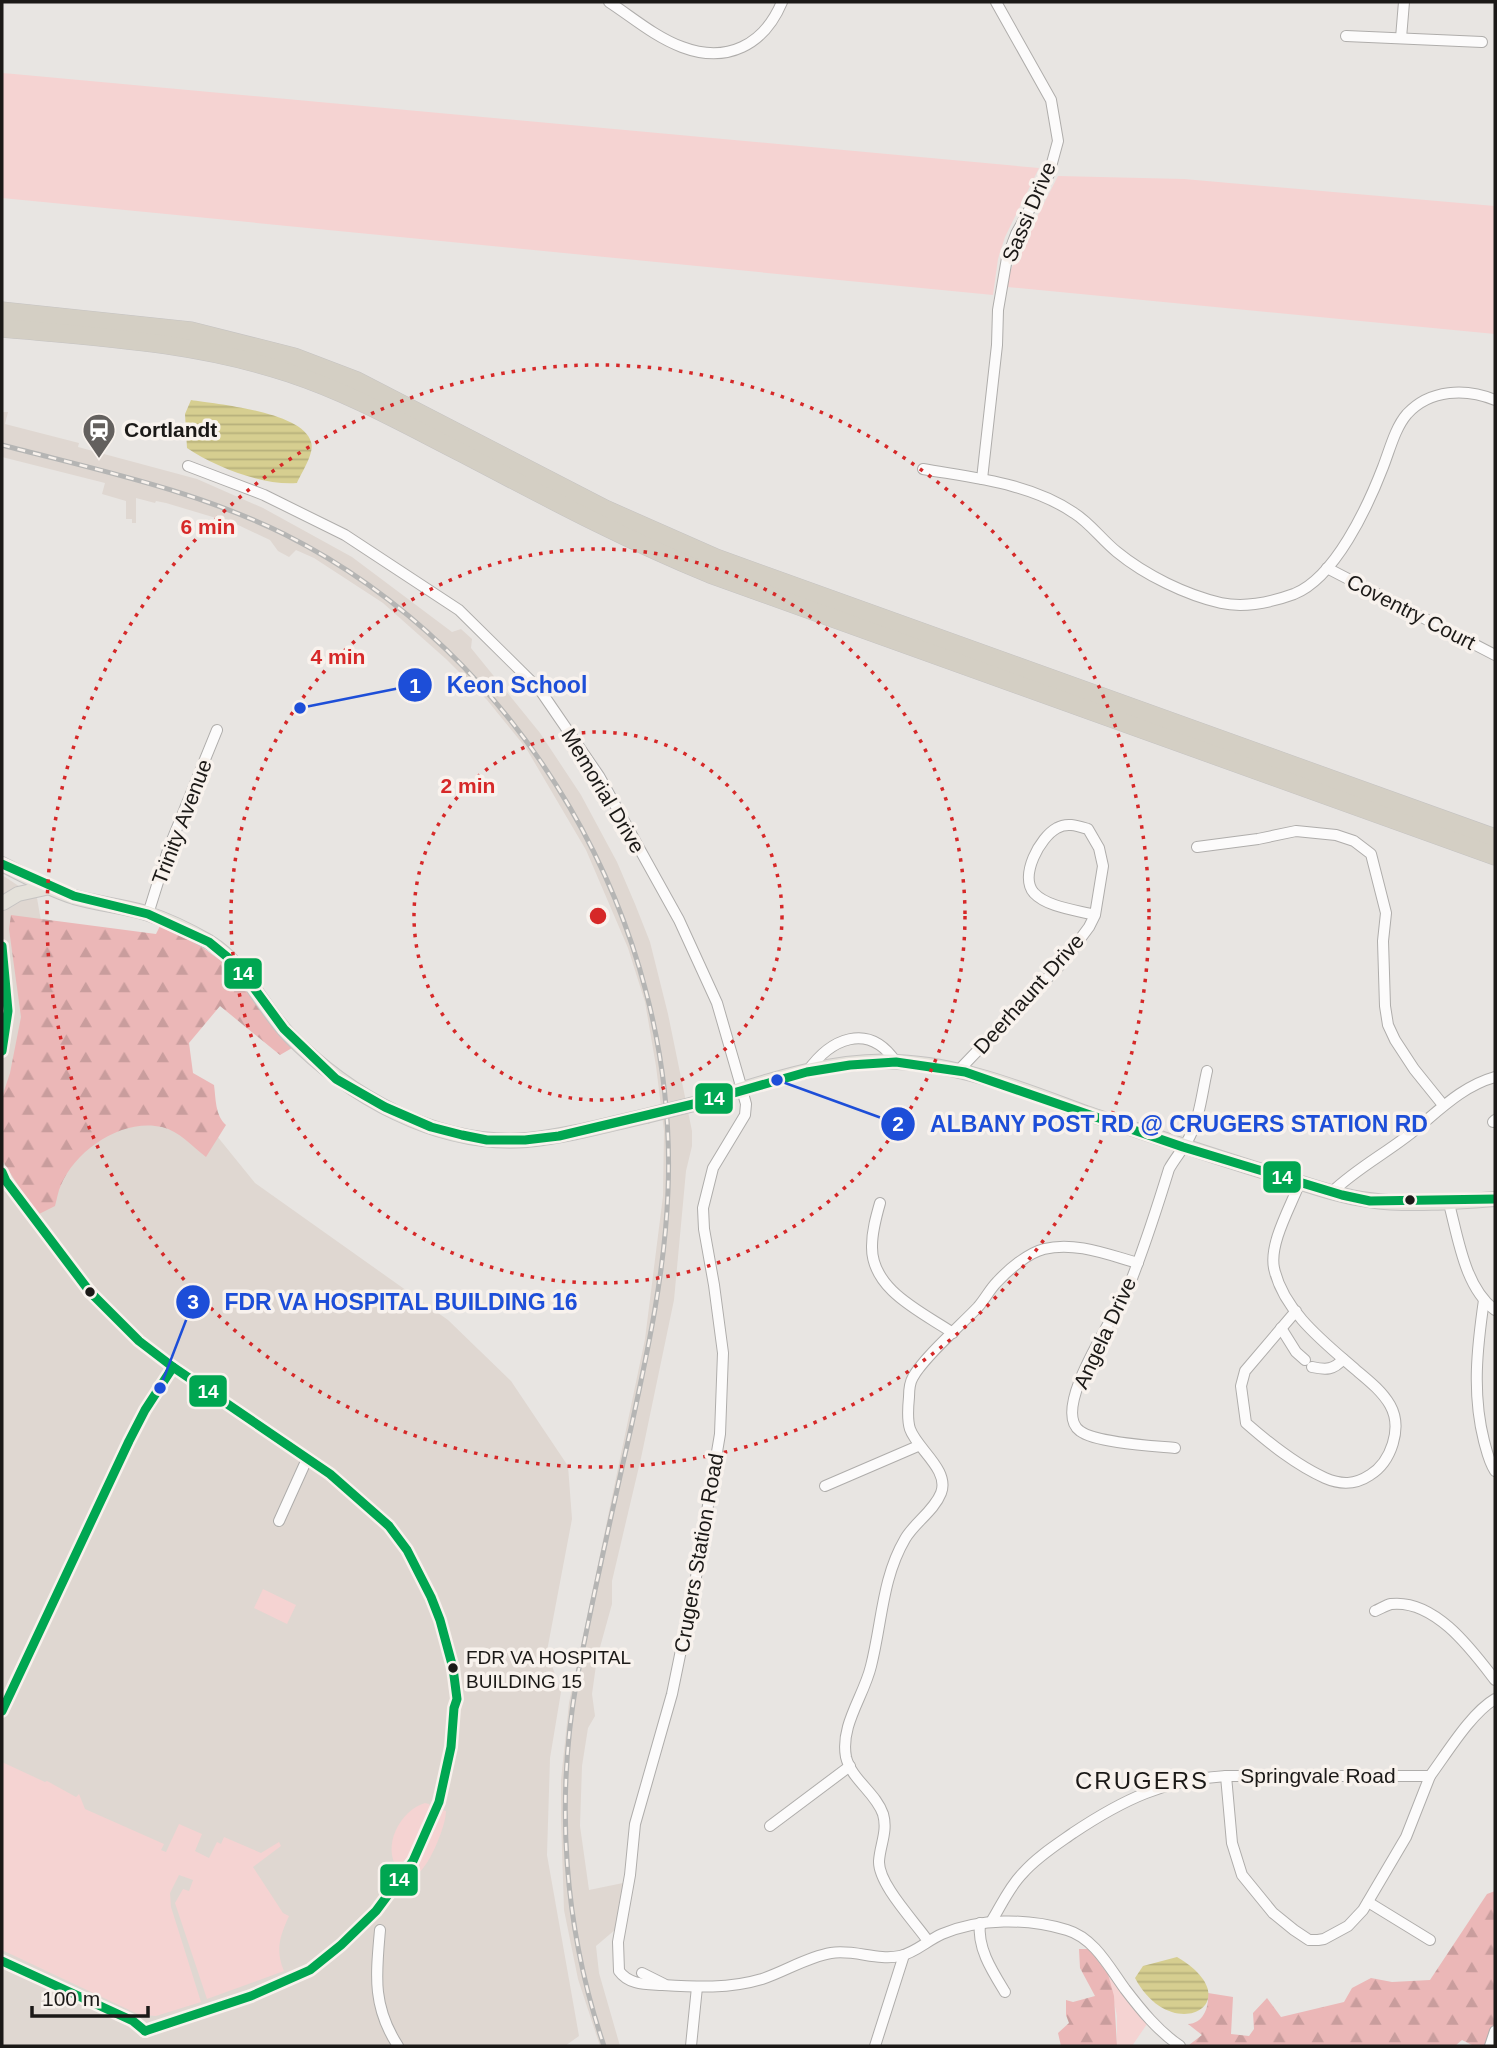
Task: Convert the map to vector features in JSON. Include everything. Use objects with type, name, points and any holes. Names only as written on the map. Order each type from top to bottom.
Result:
[{"type":"highway","points":[[2,311],[191,331],[294,357],[367,386],[605,509],[716,558],[1495,838]]},
{"type":"highway","points":[[2,328],[188,348],[254,362],[311,381],[378,410],[623,536],[710,574],[1495,856]]},
{"type":"main road","points":[[2,864],[74,896],[148,914],[196,935],[219,949],[251,983],[284,1029],[336,1079],[385,1107],[431,1127],[487,1140],[526,1140],[559,1136],[702,1102],[807,1072],[850,1065],[896,1062],[958,1071],[1183,1147],[1332,1192],[1370,1200],[1495,1199]]},
{"type":"main road","points":[[3,903],[18,894],[50,887]]},
{"type":"street","points":[[609,2],[681,47],[702,52],[726,52],[743,47],[764,34],[782,2]]},
{"type":"street","name":"Sassi Drive","points":[[982,479],[997,345],[998,310],[1007,258],[1016,234],[1046,181],[1058,141],[1051,100],[996,2]]},
{"type":"street","points":[[1401,38],[1404,2]]},
{"type":"street","points":[[1346,36],[1482,42]]},
{"type":"street","points":[[923,469],[1031,491],[1072,512],[1119,554],[1177,588],[1223,603],[1257,604],[1297,593],[1338,557],[1382,470],[1399,425],[1417,405],[1438,395],[1459,391],[1495,400]]},
{"type":"street","name":"Memorial Drive","points":[[188,466],[264,495],[345,535],[459,610],[540,690],[599,776],[679,920],[717,1003],[742,1089]]},
{"type":"street","name":"Coventry Court","points":[[1327,568],[1495,655]]},
{"type":"street","name":"Trinity Avenue","points":[[148,914],[167,849],[217,730]]},
{"type":"street","name":"Deerhaunt Drive","points":[[958,1071],[1063,961],[1095,915],[1103,866],[1099,848],[1088,828],[1072,825],[1057,828],[1041,842],[1035,854],[1028,879],[1030,888],[1044,901],[1095,915]]},
{"type":"street","points":[[1197,847],[1296,831],[1336,835],[1354,841],[1371,854],[1386,913],[1383,941],[1388,1025],[1414,1069],[1443,1105]]},
{"type":"street","points":[[807,1072],[817,1056],[836,1043],[849,1039],[871,1041],[888,1049],[896,1062]]},
{"type":"street","points":[[928,1941],[884,1881],[879,1863],[885,1830],[884,1818],[880,1807],[850,1766],[846,1758],[845,1741],[853,1710],[871,1668],[886,1587],[894,1561],[906,1538],[941,1493],[939,1472],[918,1446],[909,1427],[909,1393],[914,1377],[981,1304],[996,1283],[1019,1263],[1043,1249],[1063,1247],[1092,1250],[1138,1263],[1169,1169],[1189,1139],[1197,1119],[1207,1071]]},
{"type":"street","points":[[1332,1192],[1406,1137],[1465,1088],[1495,1077]]},
{"type":"street","name":"Crugers Station Road","points":[[666,1985],[628,1980],[619,1971],[617,1952],[630,1875],[635,1824],[672,1694],[696,1577],[720,1434],[723,1353],[703,1208],[713,1168],[745,1115],[746,1104],[742,1089]]},
{"type":"street","points":[[1296,1311],[1245,1371],[1241,1386],[1246,1423],[1269,1443],[1322,1477],[1338,1483],[1363,1480],[1385,1462],[1392,1443],[1394,1421],[1390,1405],[1377,1388],[1328,1346],[1296,1311],[1283,1291],[1274,1268],[1274,1247],[1300,1182]]},
{"type":"street","points":[[1448,1200],[1469,1271],[1484,1300],[1495,1310]]},
{"type":"street","points":[[880,1203],[872,1247],[875,1267],[886,1284],[901,1298],[953,1333]]},
{"type":"street","name":"Angela Drive","points":[[1138,1263],[1128,1289],[1092,1353],[1077,1390],[1072,1413],[1080,1432],[1099,1438],[1175,1448]]},
{"type":"street","points":[[1484,1300],[1476,1354],[1477,1413],[1489,1463],[1495,1471]]},
{"type":"street","points":[[1281,1328],[1296,1352],[1308,1364],[1331,1369],[1343,1359]]},
{"type":"street","points":[[825,1486],[918,1446]]},
{"type":"street","points":[[279,1521],[307,1458]]},
{"type":"street","points":[[1375,1611],[1390,1604],[1416,1608],[1431,1615],[1456,1633],[1495,1680]]},
{"type":"street","points":[[1226,1776],[1232,1843],[1236,1864],[1242,1875],[1273,1913],[1309,1940],[1324,1940],[1348,1926],[1368,1902],[1406,1837],[1430,1776],[1488,1703],[1495,1699]]},
{"type":"street","points":[[770,1826],[850,1766]]},
{"type":"street","name":"Springvale Road","points":[[985,1923],[1023,1873],[1052,1847],[1106,1810],[1145,1792],[1199,1778],[1226,1776],[1430,1776]]},
{"type":"street","points":[[1368,1902],[1430,1940]]},
{"type":"street","points":[[642,1973],[666,1985],[697,1987],[750,1982],[834,1952],[891,1958],[904,1955],[955,1929],[985,1923],[1049,1926],[1084,1937],[1157,2027],[1180,2046]]},
{"type":"street","points":[[985,1923],[978,1935],[984,1955],[1005,1992]]},
{"type":"street","points":[[380,1930],[376,1977],[378,2002],[384,2022],[398,2046]]},
{"type":"street","points":[[891,2046],[878,2042],[904,1955]]},
{"type":"street","points":[[691,2046],[697,1987]]},
{"type":"street","points":[[1490,2046],[1495,2031]]},
{"type":"shaded area","points":[[2,73],[1039,168],[1005,237],[998,259],[993,295],[2,198]]},
{"type":"shaded area","points":[[1058,176],[1184,179],[1495,206],[1495,334],[1007,287],[1008,276]]},
{"type":"shaded area","points":[[191,400],[258,411],[293,423],[305,432],[312,447],[297,483],[270,481],[240,474],[187,448],[185,414]]},
{"type":"shaded area","points":[[2,412],[8,412],[5,424],[79,443],[78,447],[197,479],[263,508],[352,557],[452,632],[461,629],[472,639],[471,648],[540,733],[581,795],[617,862],[650,942],[668,1014],[692,1131],[692,1146],[686,1171],[674,1300],[612,1581],[612,1604],[597,1658],[592,1694],[595,1716],[588,1728],[582,1766],[580,1826],[589,1890],[623,1883],[616,1929],[596,1946],[599,1973],[620,2046],[600,2046],[578,1979],[564,1910],[561,1780],[569,1703],[645,1339],[663,1196],[664,1131],[656,1066],[645,1002],[628,948],[586,850],[526,748],[487,700],[383,603],[314,558],[296,550],[289,557],[278,551],[270,540],[236,524],[166,503],[136,498],[136,523],[132,523],[132,519],[126,519],[126,501],[102,494],[105,483],[2,457]]},
{"type":"shaded area","points":[[2,875],[37,898],[51,979],[178,1088],[255,1183],[448,1320],[511,1381],[568,1466],[572,1519],[547,1651],[561,1692],[550,1758],[547,1855],[579,2036],[565,2046],[2,2046]]},
{"type":"shaded area","points":[[263,1589],[296,1605],[287,1624],[254,1608]]},
{"type":"shaded area","points":[[2,1762],[76,1797],[79,1794],[85,1809],[164,1844],[161,1850],[166,1852],[179,1824],[202,1834],[195,1851],[209,1858],[217,1842],[221,1844],[224,1837],[261,1853],[279,1842],[281,1846],[253,1867],[283,1913],[289,1916],[280,1943],[284,1971],[207,1999],[175,1903],[183,1889],[189,1891],[193,1880],[179,1875],[170,1893],[171,1907],[201,2002],[156,2016],[140,2015],[2,1950]]},
{"type":"shaded area","points":[[425,1803],[432,1809],[429,1817],[404,1867],[398,1869],[392,1850],[396,1830],[408,1813]]},
{"type":"shaded area","points":[[439,1809],[446,1811],[440,1837],[425,1866],[414,1876],[409,1871],[422,1849]]},
{"type":"shaded area","points":[[1177,1957],[1199,1974],[1208,1989],[1207,2002],[1198,2011],[1185,2014],[1168,2011],[1151,1999],[1135,1978],[1143,1966]]},
{"type":"shaded area","points":[[1108,1974],[1147,2024],[1132,2046],[1117,2046],[1117,2016]]},
{"type":"green space","points":[[11,915],[156,934],[160,926],[189,938],[230,967],[292,1048],[280,1055],[220,1006],[189,1043],[193,1073],[214,1085],[218,1112],[226,1125],[206,1157],[180,1136],[162,1127],[147,1125],[117,1132],[89,1148],[78,1159],[61,1185],[55,1206],[37,1215],[2,1160],[2,1097],[10,1073],[21,1017],[9,929]]},
{"type":"green space","points":[[1495,1891],[1495,2046],[1474,2046],[1462,2040],[1455,2046],[1189,2045],[1202,2035],[1188,2024],[1202,2017],[1208,2004],[1208,1993],[1233,1997],[1231,2034],[1249,2036],[1254,2029],[1253,2013],[1267,1998],[1281,2017],[1344,2002],[1352,1988],[1371,1978],[1392,1982],[1430,1980],[1487,1894]]},
{"type":"green space","points":[[1079,1949],[1089,1949],[1108,1974],[1114,1996],[1117,2046],[1061,2046],[1058,2033],[1069,2023],[1066,2000],[1073,2002],[1095,1996],[1080,1968]]},
{"type":"railway","points":[[2,445],[145,482],[216,505],[284,534],[370,586],[446,650],[513,724],[570,807],[614,897],[646,993],[664,1091],[668,1191],[655,1310],[577,1679],[566,1772],[565,1818],[572,1910],[590,2001],[604,2046]]},
{"type":"transit line","name":"14","points":[[2,864],[74,896],[148,914],[209,942],[237,965],[284,1029],[336,1079],[385,1107],[431,1127],[462,1135],[487,1140],[525,1140],[559,1136],[702,1102],[807,1072],[850,1065],[896,1062],[965,1072],[1183,1147],[1342,1195],[1370,1201],[1495,1199]]},
{"type":"transit line","name":"14","points":[[2,946],[8,1011],[2,1051]]},
{"type":"transit line","name":"14","points":[[2,1172],[90,1292],[139,1341],[330,1474],[389,1526],[407,1550],[431,1597],[453,1668],[457,1699],[451,1747],[439,1802],[413,1861],[376,1911],[310,1970],[251,1996],[145,2031]]},
{"type":"transit line","name":"14","points":[[2,1711],[129,1441],[173,1367]]},
{"type":"transit line","name":"14","points":[[2,1961],[133,2021],[145,2031]]},
{"type":"place","name":"Cortlandt","points":[[99,460]]},
{"type":"place","name":"Keon School","points":[[300,708]]},
{"type":"place","name":"ALBANY POST RD @ CRUGERS STATION RD","points":[[777,1080]]},
{"type":"place","name":"FDR VA HOSPITAL BUILDING 16","points":[[160,1388]]},
{"type":"place","name":"FDR VA HOSPITAL BUILDING 15","points":[[453,1668]]},
{"type":"district","name":"CRUGERS","points":[[1142,1781]]}]
